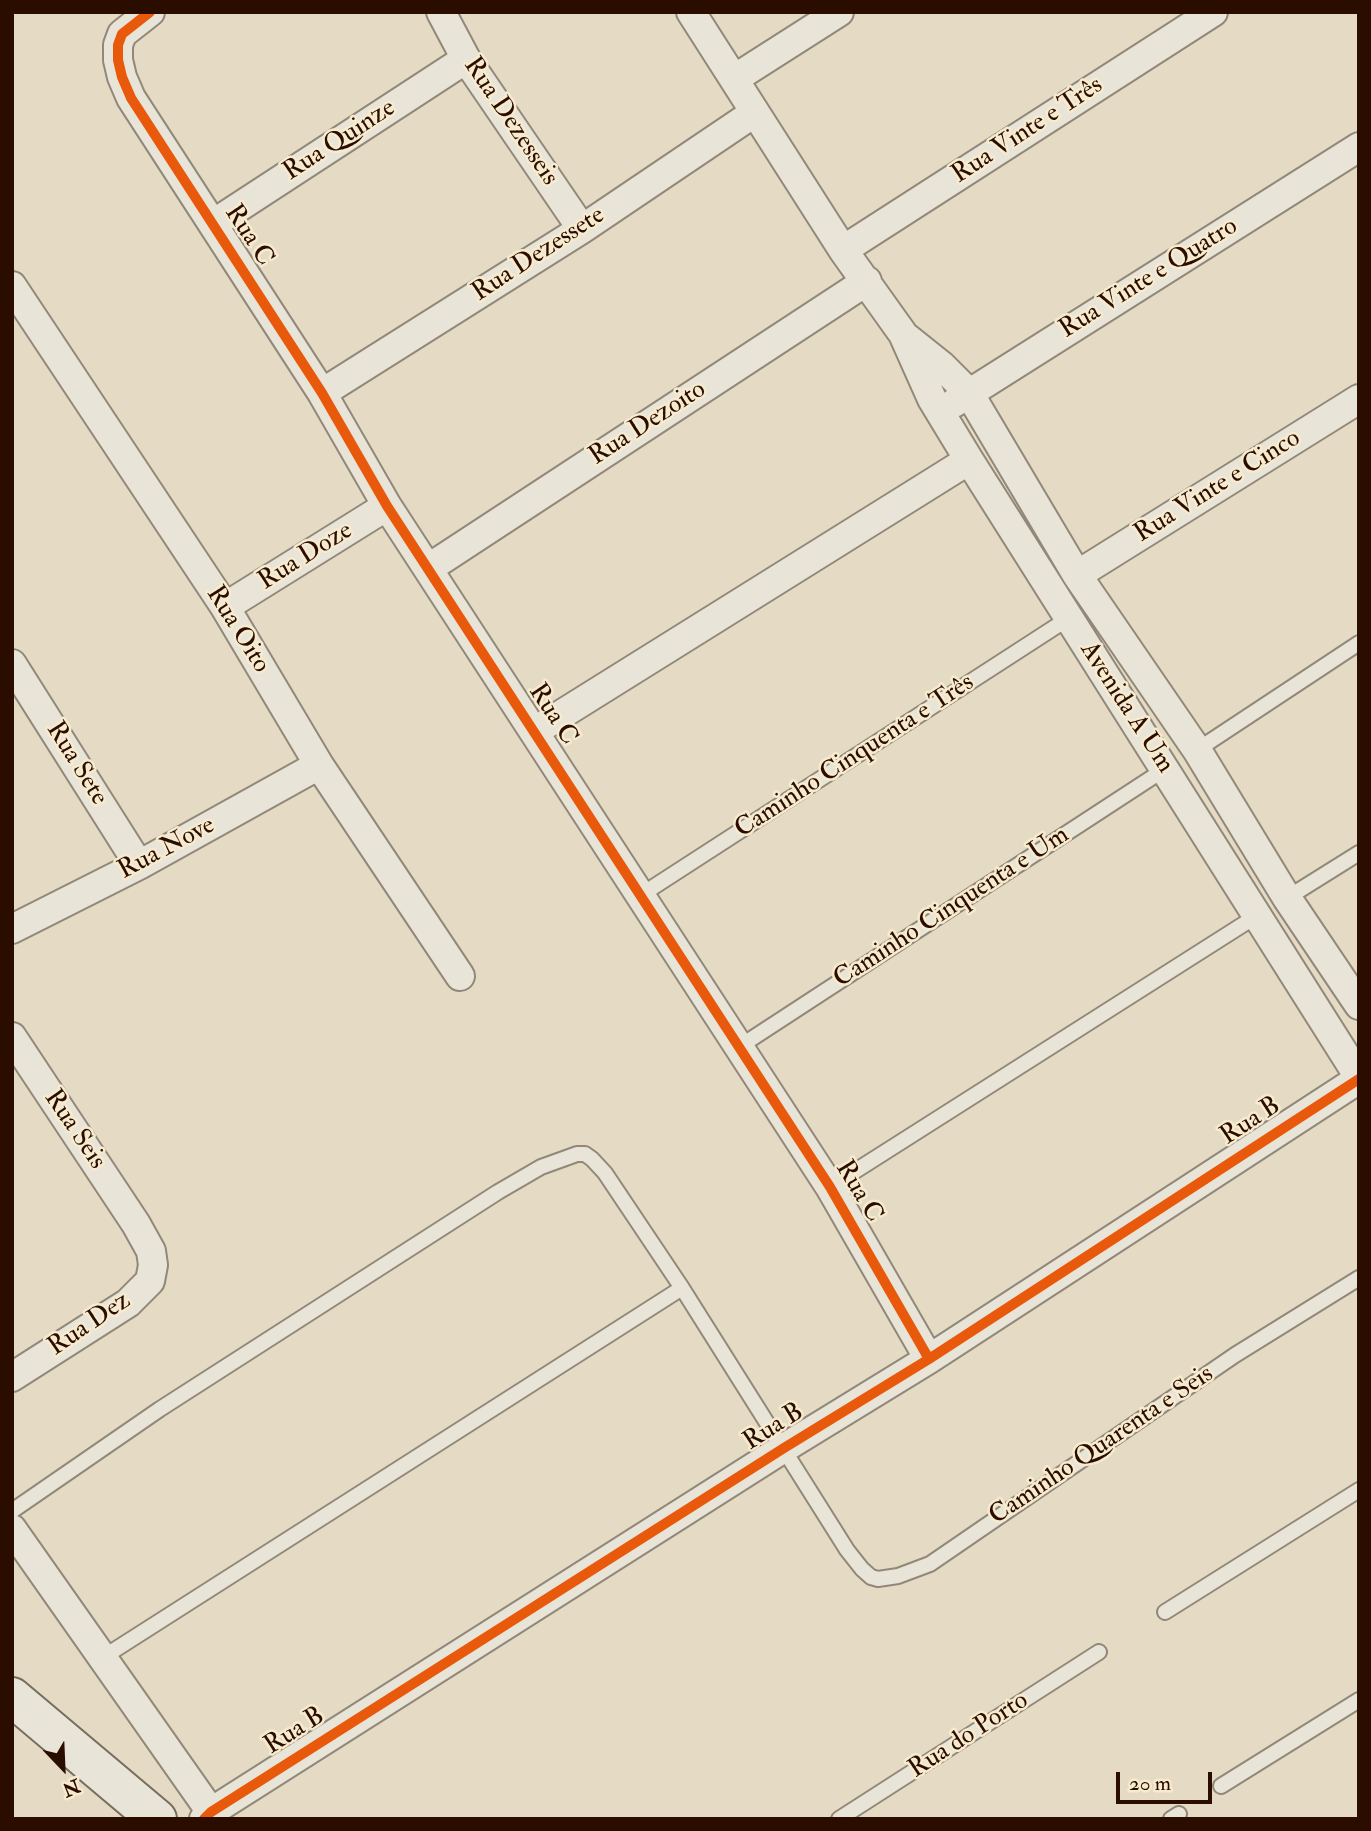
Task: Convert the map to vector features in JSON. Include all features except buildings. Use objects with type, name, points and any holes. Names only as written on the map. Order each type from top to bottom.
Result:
[{"type":"street","name":"Rua C","points":[[150,12],[122,34],[118,45],[122,77],[131,98],[322,393],[387,506],[830,1187],[929,1359]]},
{"type":"street","name":"Rua Dezesseis","points":[[441,12],[466,59],[582,229]]},
{"type":"street","name":"Avenida A Um","points":[[691,12],[843,250],[903,334],[940,412],[969,460],[1359,1078]]},
{"type":"street","points":[[734,79],[839,12]]},
{"type":"street","name":"Rua Vinte e Três","points":[[843,250],[1213,12]]},
{"type":"street","name":"Rua Quinze","points":[[213,224],[466,59]]},
{"type":"street","name":"Rua Dezessete","points":[[322,393],[582,229],[754,113]]},
{"type":"street","name":"Rua Vinte e Quatro","points":[[940,412],[1359,147]]},
{"type":"street","name":"Rua Dezoito","points":[[429,568],[867,281]]},
{"type":"street","name":"Rua Oito","points":[[12,286],[225,607],[319,765],[460,976]]},
{"type":"street","name":"Avenida A Um","points":[[903,334],[942,366],[969,393],[1077,575],[1197,750],[1287,898],[1359,1005]]},
{"type":"street","name":"Rua Vinte e Cinco","points":[[1077,575],[1359,399]]},
{"type":"street","name":"Rua C","points":[[535,731],[969,460]]},
{"type":"street","name":"Rua Doze","points":[[225,607],[387,506]]},
{"type":"street","name":"Rua Sete","points":[[12,664],[139,865]]},
{"type":"street","name":"Rua Nove","points":[[12,929],[139,865],[319,765]]},
{"type":"street","name":"Rua Seis","points":[[12,1037],[136,1224]]},
{"type":"street","name":"Rua B","points":[[207,1815],[784,1448],[929,1359],[1359,1078]]},
{"type":"street","name":"Rua Dez","points":[[12,1377],[128,1303],[150,1281],[153,1265],[151,1251],[136,1224]]},
{"type":"street","points":[[12,1529],[207,1815]]},
{"type":"street","points":[[12,1697],[157,1819]]},
{"type":"lane","name":"Caminho Cinquenta e Três","points":[[641,895],[1069,618]]},
{"type":"lane","points":[[1197,750],[1359,643]]},
{"type":"lane","name":"Caminho Cinquenta e Um","points":[[739,1047],[1165,769]]},
{"type":"lane","points":[[1287,898],[1359,853]]},
{"type":"lane","points":[[830,1187],[1258,915]]},
{"type":"lane","points":[[12,1511],[160,1409],[498,1192],[541,1167],[578,1154],[585,1154],[605,1173],[784,1448]]},
{"type":"lane","name":"Caminho Quarenta e Seis","points":[[784,1448],[846,1550],[862,1569],[878,1579],[898,1576],[930,1564],[1235,1354],[1359,1278]]},
{"type":"lane","points":[[102,1658],[682,1288]]},
{"type":"lane","points":[[1165,1612],[1359,1490]]},
{"type":"lane","name":"Rua do Porto","points":[[839,1819],[1099,1653]]},
{"type":"lane","points":[[1221,1786],[1359,1700]]},
{"type":"cycle path","points":[[150,12],[122,34],[118,45],[122,77],[131,98],[322,393],[387,506],[830,1187],[929,1359]]},
{"type":"cycle path","points":[[204,1819],[211,1812],[784,1448],[929,1359],[1359,1079]]}]
